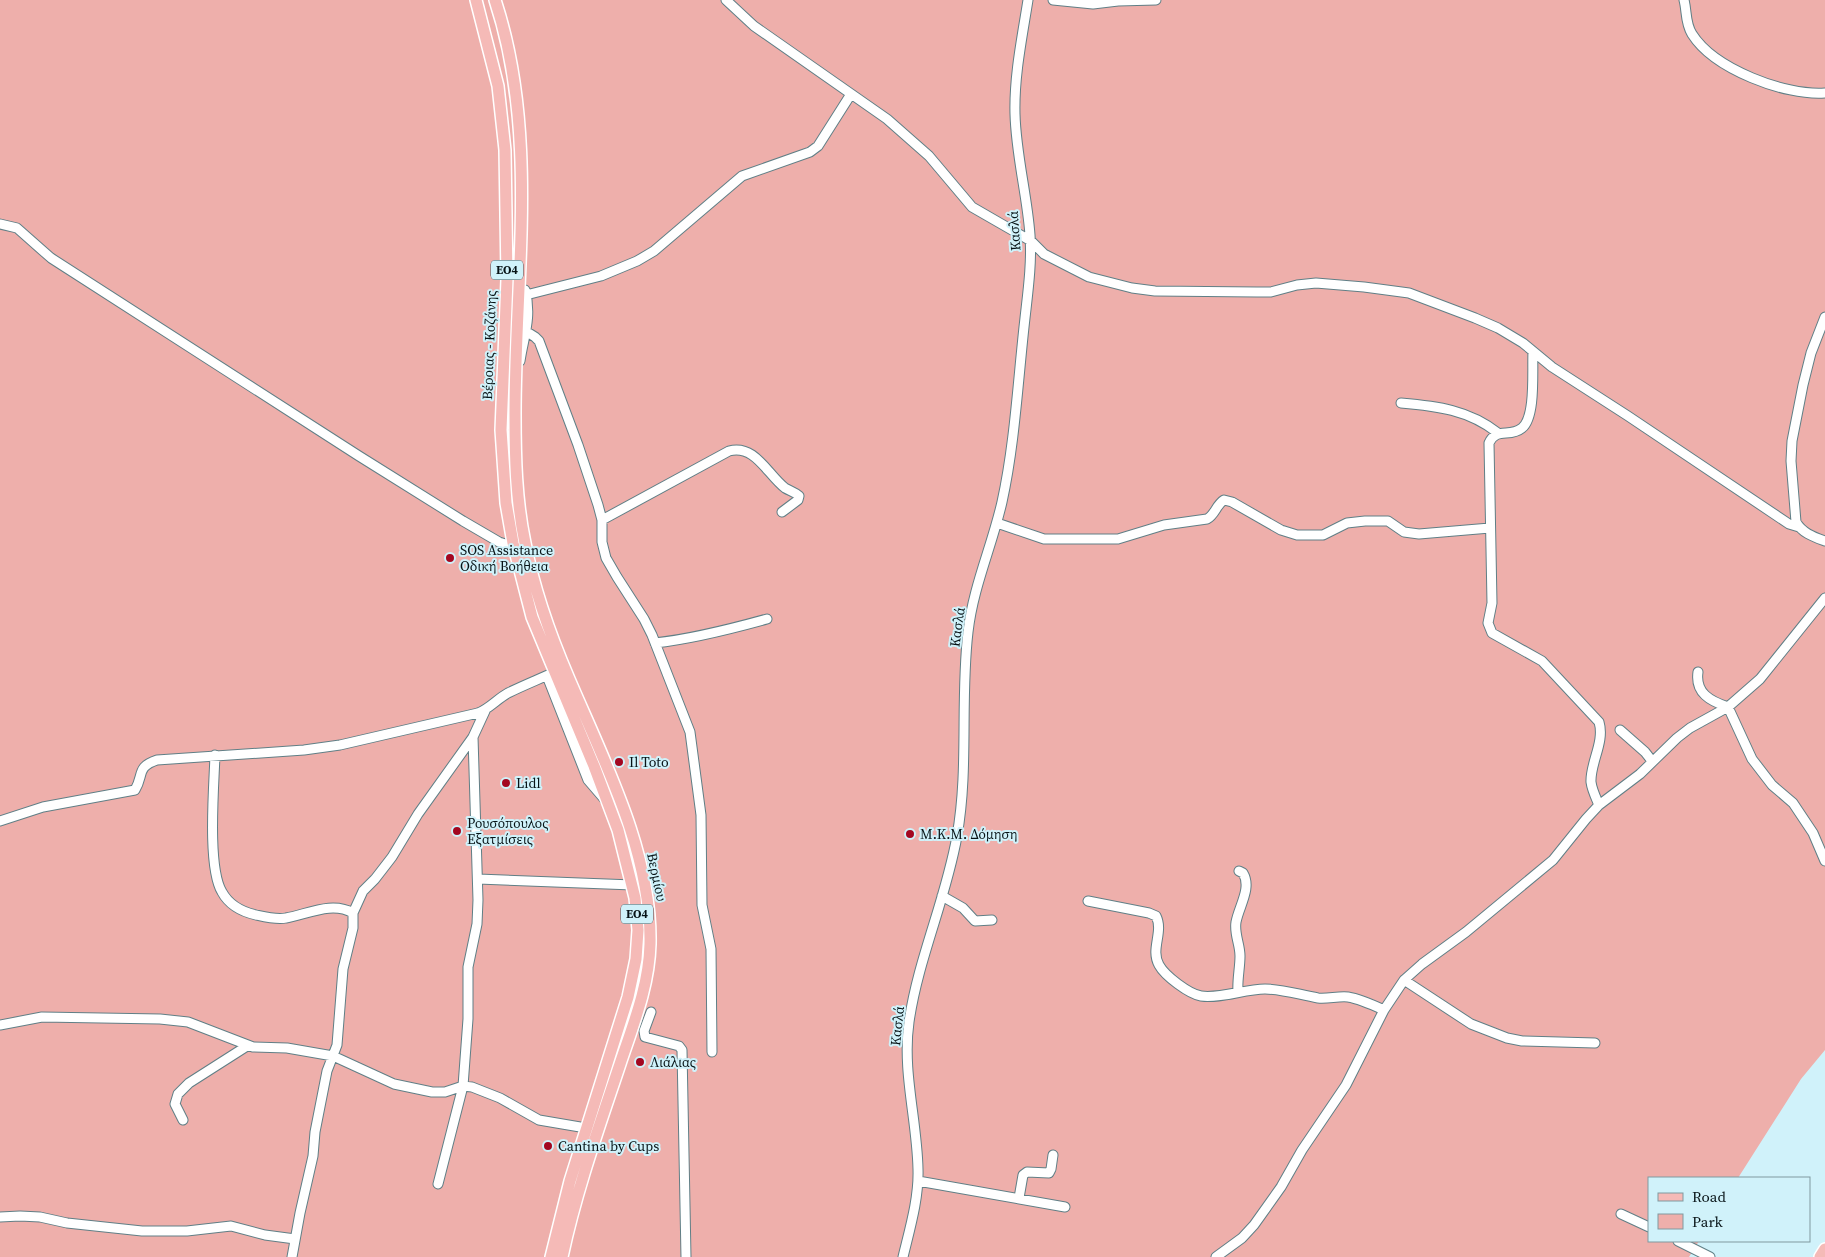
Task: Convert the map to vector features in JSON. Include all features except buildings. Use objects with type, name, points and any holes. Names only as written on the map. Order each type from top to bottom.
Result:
[{"type":"main road","name":"Βέροιας - Κοζάνης","points":[[476,0],[498,86],[505,150],[507,260],[501,430],[506,503],[519,542]]},
{"type":"main road","name":"Βέροιας - Κοζάνης","points":[[495,0],[511,62],[519,110],[521,148],[515,391],[519,542]]},
{"type":"main road","name":"Βερμίου","points":[[519,542],[542,611],[556,672],[618,830],[633,885],[638,930],[636,960],[623,1014],[566,1194],[551,1257]]},
{"type":"main road","name":"Βερμίου","points":[[556,672],[619,799],[638,855],[647,897],[650,932],[648,967],[641,1001],[578,1198],[562,1257]]},
{"type":"main road","points":[[1820,1257],[1825,1249]]},
{"type":"street","points":[[726,0],[754,26],[886,119],[929,156],[972,207],[1031,241],[1044,254],[1080,273],[1118,285],[1145,290],[1271,292],[1297,285],[1316,283],[1346,285],[1409,293],[1458,310],[1498,328],[1523,343],[1568,378],[1789,524],[1799,527]]},
{"type":"street","name":"Κασλά","points":[[904,1257],[918,1181],[918,1159],[909,1074],[909,1026],[916,991],[956,839],[962,798],[966,652],[969,623],[982,571],[997,523],[1009,461],[1027,294],[1031,241],[1016,138],[1015,111],[1019,60],[1028,0]]},
{"type":"street","points":[[1053,0],[1093,4],[1156,0]]},
{"type":"street","points":[[1684,0],[1687,22],[1691,32],[1699,43],[1715,57],[1766,85],[1808,93],[1825,94]]},
{"type":"street","points":[[526,295],[601,276],[637,262],[654,251],[742,176],[810,152],[818,146],[851,94]]},
{"type":"street","points":[[0,224],[17,228],[51,258],[463,521],[505,544],[519,542]]},
{"type":"street","points":[[515,391],[527,332],[528,304],[524,285],[520,241]]},
{"type":"street","points":[[1825,317],[1811,353],[1803,385],[1792,441],[1791,461],[1796,522],[1805,532],[1825,541]]},
{"type":"street","points":[[527,332],[535,336],[539,341],[578,445],[602,520],[602,542],[606,558],[644,619],[690,732],[700,800],[702,905],[711,944],[712,1052]]},
{"type":"street","points":[[1533,352],[1532,399],[1528,422],[1516,432],[1498,433],[1493,436],[1489,443],[1492,603],[1488,623],[1489,629],[1497,636],[1542,661],[1599,722],[1598,752],[1591,779],[1599,805]]},
{"type":"street","points":[[1401,403],[1451,409],[1474,418],[1498,433]]},
{"type":"street","points":[[602,520],[729,451],[741,449],[751,454],[787,489],[799,496],[798,500],[782,512]]},
{"type":"street","points":[[997,523],[1044,539],[1118,539],[1164,525],[1207,519],[1212,516],[1218,504],[1224,500],[1232,502],[1282,530],[1297,535],[1323,535],[1346,523],[1365,521],[1388,521],[1404,532],[1419,534],[1490,528]]},
{"type":"street","points":[[1216,1257],[1242,1238],[1254,1226],[1276,1194],[1302,1150],[1346,1085],[1384,1010],[1404,980],[1422,964],[1473,927],[1553,860],[1599,805],[1626,786],[1663,749],[1690,728],[1728,707],[1760,679],[1825,598]]},
{"type":"street","points":[[655,643],[738,627],[767,619]]},
{"type":"street","points":[[292,1257],[313,1156],[315,1132],[327,1071],[338,1045],[343,969],[352,928],[353,913],[362,892],[389,862],[418,814],[473,737],[485,710],[508,693],[556,672]]},
{"type":"street","points":[[1698,672],[1697,681],[1701,692],[1716,703],[1728,707],[1752,759],[1767,780],[1794,803],[1805,819],[1825,860]]},
{"type":"street","points":[[0,822],[43,807],[134,790],[143,768],[148,763],[157,760],[304,750],[340,745],[485,710]]},
{"type":"street","points":[[1620,730],[1646,752],[1652,761]]},
{"type":"street","points":[[438,1184],[463,1086],[468,1020],[468,967],[476,924],[478,880],[473,737]]},
{"type":"street","points":[[215,755],[214,854],[219,885],[228,900],[247,913],[274,918],[284,919],[334,908],[345,909],[353,913]]},
{"type":"street","points":[[1238,992],[1239,945],[1235,928],[1238,912],[1244,897],[1246,881],[1243,872],[1239,871]]},
{"type":"street","points":[[478,880],[633,885]]},
{"type":"street","points":[[942,896],[963,908],[975,921],[992,920]]},
{"type":"street","points":[[1088,901],[1156,916],[1160,927],[1156,946],[1158,963],[1161,969],[1186,990],[1199,996],[1273,989],[1319,998],[1346,997],[1384,1010]]},
{"type":"street","points":[[1404,980],[1471,1024],[1507,1038],[1595,1043]]},
{"type":"street","points":[[651,1012],[644,1031],[645,1037],[678,1046],[682,1050],[686,1257]]},
{"type":"street","points":[[0,1025],[42,1017],[181,1021],[194,1024],[248,1046],[287,1048],[333,1056],[394,1084],[432,1092],[445,1092],[463,1086],[484,1091],[539,1120],[586,1128]]},
{"type":"street","points":[[183,1120],[175,1104],[178,1094],[189,1083],[248,1046]]},
{"type":"street","points":[[1019,1198],[1023,1175],[1027,1172],[1049,1173],[1053,1155]]},
{"type":"street","points":[[918,1181],[1065,1207]]},
{"type":"street","points":[[1621,1214],[1648,1227]]},
{"type":"street","points":[[0,1218],[40,1217],[67,1223],[142,1231],[187,1232],[231,1226],[265,1235],[295,1239]]},
{"type":"street","points":[[1680,1242],[1710,1257]]},
{"type":"green space","points":[[0,0],[1825,0],[1825,1050],[1801,1079],[1739,1177],[1648,1177],[1648,1242],[1698,1242],[1689,1257],[0,1257]]},
{"type":"place","name":"SOS Assistance Οδική Βοήθεια","points":[[450,558]]},
{"type":"place","name":"Il Toto","points":[[619,762]]},
{"type":"place","name":"Lidl","points":[[506,783]]},
{"type":"place","name":"Ρουσόπουλος Εξατμίσεις","points":[[457,831]]},
{"type":"place","name":"Μ.Κ.Μ. Δόμηση","points":[[910,834]]},
{"type":"place","name":"Λιάλιας","points":[[640,1062]]},
{"type":"place","name":"Cantina by Cups","points":[[548,1146]]}]
